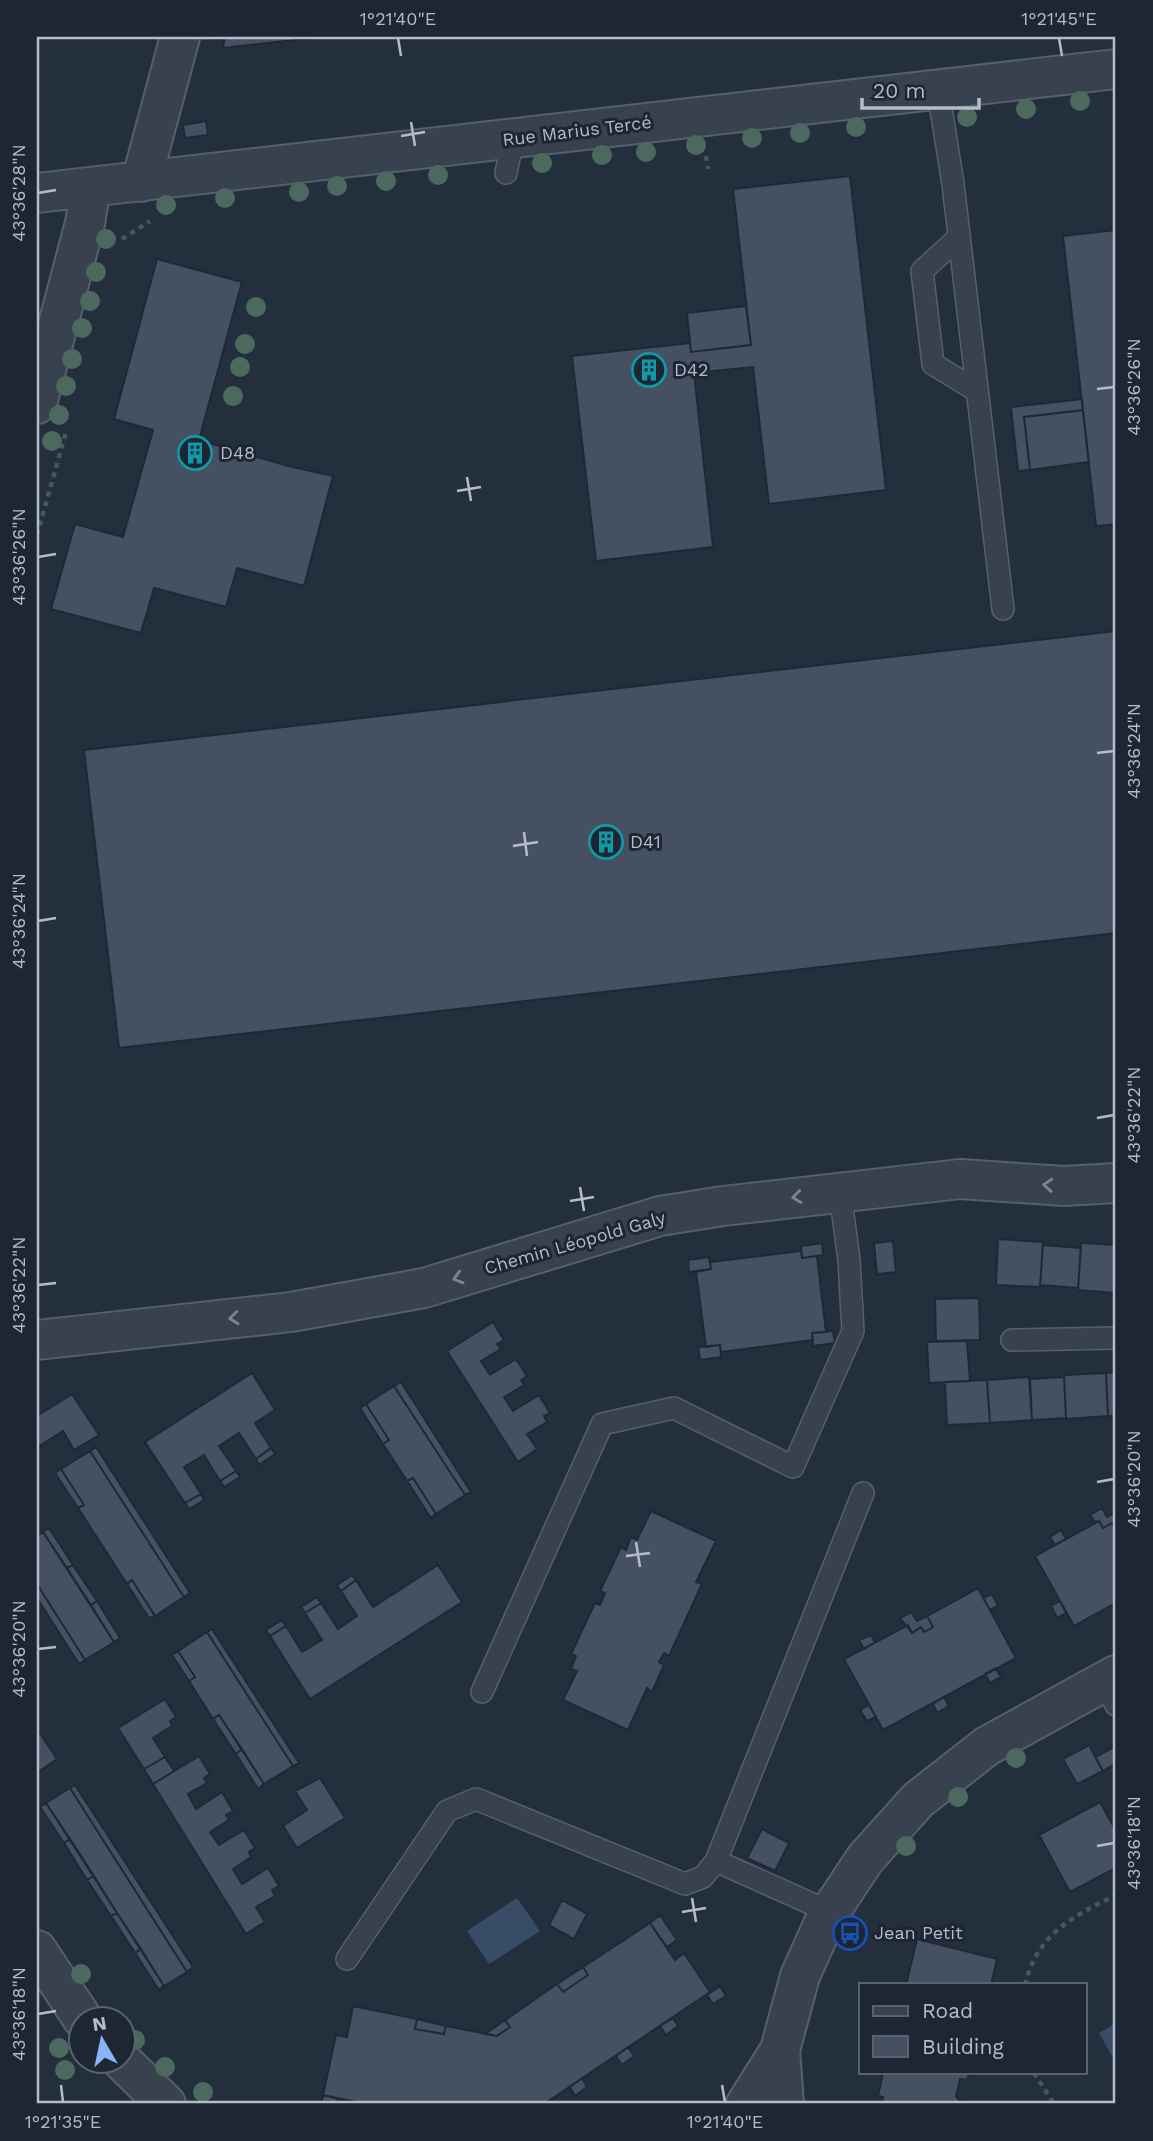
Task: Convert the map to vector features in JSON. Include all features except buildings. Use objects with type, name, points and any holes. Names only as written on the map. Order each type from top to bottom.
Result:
[{"type":"street","points":[[150,198],[180,37]]},
{"type":"street","name":"Rue Marius Tercé","points":[[37,193],[91,187],[150,198],[509,156],[938,90],[1116,69]]},
{"type":"street","points":[[37,404],[85,223],[91,187]]},
{"type":"street","name":"Chemin Léopold Galy","points":[[37,1340],[291,1311],[424,1288],[660,1216],[960,1179],[1065,1186],[1116,1184]]},
{"type":"street","points":[[746,2104],[780,2050],[800,1976],[830,1912],[865,1859],[918,1800],[987,1746],[1112,1687]]},
{"type":"street","points":[[37,1950],[73,2004]]},
{"type":"street","points":[[780,2050],[784,2104]]},
{"type":"street","points":[[135,2074],[166,2104]]},
{"type":"lane","points":[[938,90],[1003,609]]},
{"type":"lane","points":[[958,239],[922,271],[925,298],[933,364],[976,391]]},
{"type":"lane","points":[[482,1692],[602,1424],[674,1408],[793,1467],[853,1331],[849,1260],[840,1192]]},
{"type":"lane","points":[[1012,1340],[1116,1338]]},
{"type":"lane","points":[[347,1959],[447,1811],[476,1799],[685,1884],[703,1877],[716,1861],[863,1493]]},
{"type":"lane","points":[[716,1861],[830,1912]]},
{"type":"path","points":[[119,242],[150,198]]},
{"type":"path","points":[[37,535],[67,429]]},
{"type":"path","points":[[1026,1983],[1040,1947],[1069,1919],[1116,1895]]},
{"type":"path","points":[[1035,2074],[1054,2104]]},
{"type":"water","points":[[517,1898],[540,1931],[489,1964],[467,1931]]},
{"type":"water","points":[[1116,2023],[1116,2063],[1099,2033]]},
{"type":"place","name":"D42","points":[[649,370]]},
{"type":"place","name":"D48","points":[[195,453]]},
{"type":"place","name":"D41","points":[[606,842]]},
{"type":"place","name":"Jean Petit","points":[[850,1933]]}]
